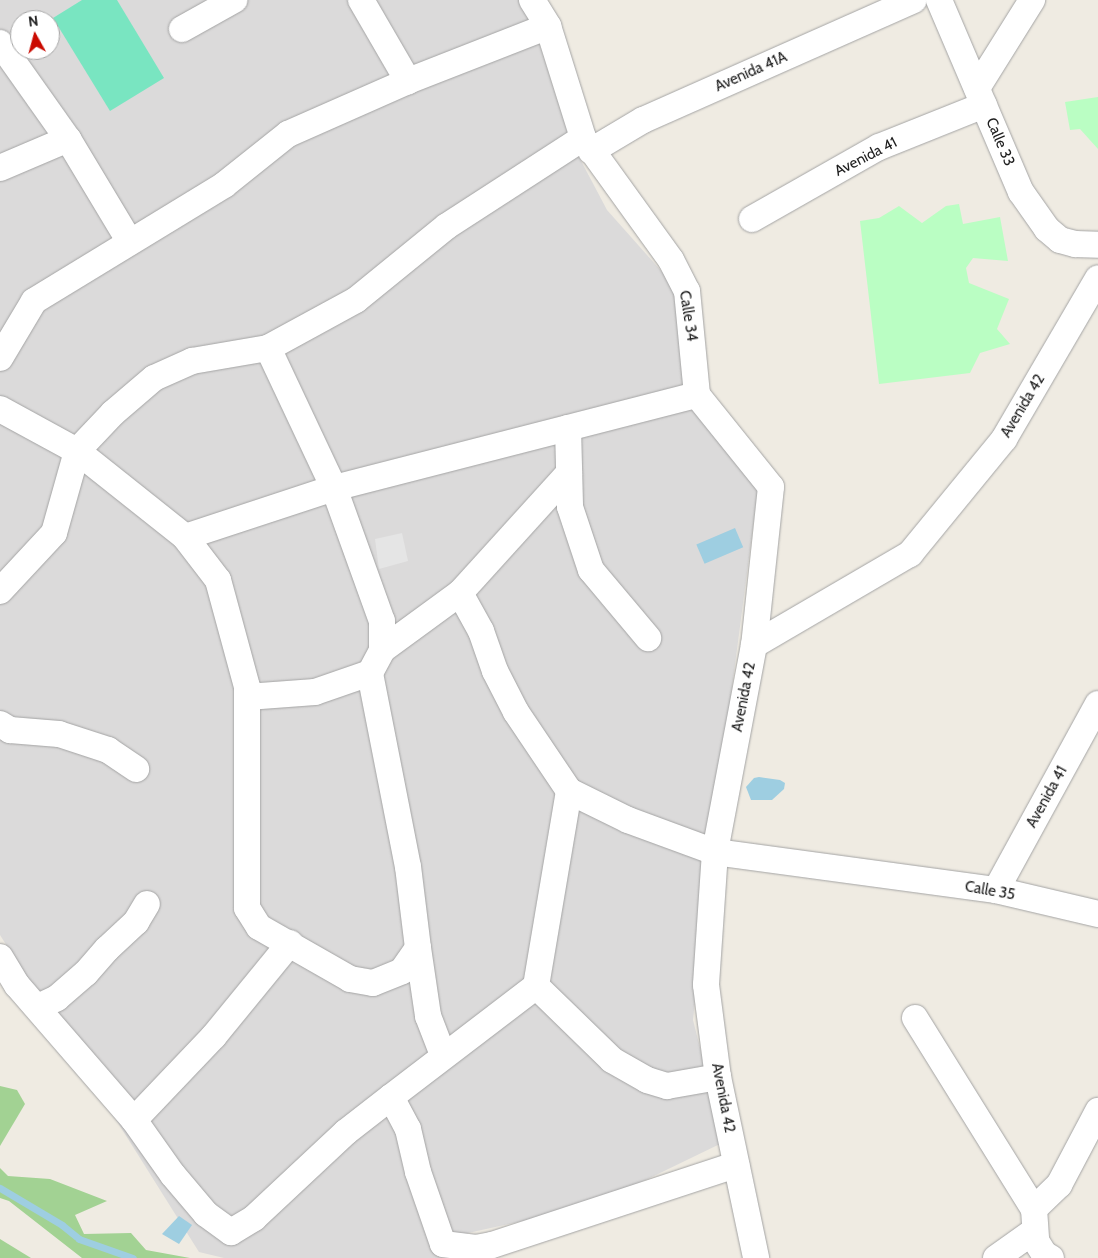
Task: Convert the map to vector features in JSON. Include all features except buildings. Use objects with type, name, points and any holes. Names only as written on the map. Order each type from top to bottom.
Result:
[{"type":"street","points":[[182,29],[234,0]]},
{"type":"street","points":[[361,0],[408,81]]},
{"type":"street","name":"Calle 34","points":[[532,0],[548,26],[587,144],[671,260],[687,291],[697,395]]},
{"type":"street","name":"Avenida 41A","points":[[77,451],[113,412],[154,378],[192,361],[268,348],[356,300],[447,226],[587,144],[914,0]]},
{"type":"street","name":"Calle 33","points":[[939,0],[1021,192],[1047,229],[1060,240],[1075,244],[1098,245]]},
{"type":"street","points":[[981,96],[1032,0]]},
{"type":"street","points":[[0,358],[34,301],[224,185],[288,134],[408,81],[548,26]]},
{"type":"street","points":[[0,43],[68,139],[130,242]]},
{"type":"street","name":"Avenida 41","points":[[752,219],[879,147],[981,96]]},
{"type":"street","points":[[0,168],[68,139]]},
{"type":"street","name":"Avenida 42","points":[[756,1258],[718,1077],[706,985],[715,852],[754,645],[910,554],[1004,439],[1098,278]]},
{"type":"street","points":[[268,348],[334,488],[382,621],[382,650]]},
{"type":"street","points":[[185,536],[334,488],[697,395],[771,487],[754,645]]},
{"type":"street","points":[[0,409],[77,451],[185,536],[218,580],[247,697],[247,908],[259,927],[350,979],[373,983],[402,971],[418,948]]},
{"type":"street","points":[[568,428],[570,507],[591,570],[648,638]]},
{"type":"street","points":[[0,591],[54,533],[77,451]]},
{"type":"street","points":[[443,1055],[428,1016],[404,847],[370,673],[382,650],[460,593],[569,473]]},
{"type":"street","points":[[0,956],[17,985],[134,1120],[173,1175],[206,1214],[231,1232],[254,1218],[346,1132],[443,1055],[536,986],[569,791],[516,712],[495,671],[481,631],[460,593]]},
{"type":"street","points":[[247,697],[315,692],[370,673]]},
{"type":"street","name":"Avenida 41","points":[[996,890],[1097,708]]},
{"type":"street","points":[[0,724],[10,730],[59,734],[108,750],[136,769]]},
{"type":"street","name":"Calle 35","points":[[569,791],[628,820],[715,852],[996,890],[1098,914]]},
{"type":"street","points":[[38,1007],[57,998],[86,973],[106,949],[136,922],[147,904]]},
{"type":"street","points":[[134,1120],[214,1036],[290,943]]},
{"type":"street","points":[[536,986],[612,1060],[647,1080],[667,1086],[718,1077]]},
{"type":"street","points":[[915,1018],[1034,1220],[1036,1241],[1044,1254],[1051,1258]]},
{"type":"street","points":[[391,1097],[408,1129],[418,1172],[443,1244],[476,1248],[492,1245],[736,1165]]},
{"type":"street","points":[[996,1258],[1034,1220],[1059,1184],[1098,1111]]},
{"type":"shaded area","points":[[0,0],[520,0],[531,17],[570,140],[607,210],[679,291],[687,386],[758,489],[709,863],[693,1020],[724,1142],[592,1206],[468,1233],[473,1258],[224,1258],[199,1252],[0,935]]},
{"type":"shaded area","points":[[402,533],[408,561],[379,569],[375,539]]},
{"type":"green space","points":[[82,0],[117,0],[164,78],[110,111],[60,29],[60,14]]},
{"type":"green space","points":[[1098,97],[1098,149],[1080,129],[1070,130],[1065,102]]},
{"type":"green space","points":[[959,204],[963,224],[1000,217],[1008,261],[973,258],[966,268],[969,283],[1009,299],[997,329],[1010,344],[980,353],[970,373],[879,384],[860,221],[879,218],[899,206],[922,223],[946,206]]},
{"type":"green space","points":[[0,1086],[17,1090],[25,1104],[0,1146]]},
{"type":"green space","points":[[0,1168],[8,1176],[50,1179],[107,1201],[75,1215],[84,1234],[131,1233],[146,1250],[190,1258],[82,1258],[9,1201],[0,1198]]},
{"type":"green space","points":[[0,1239],[31,1258],[0,1258]]},
{"type":"water","points":[[735,528],[743,547],[705,564],[696,544]]},
{"type":"water","points":[[754,778],[780,780],[785,783],[784,789],[772,800],[751,800],[746,787]]},
{"type":"water","points":[[179,1216],[192,1225],[179,1244],[162,1234]]},
{"type":"waterway","points":[[0,1188],[62,1225],[79,1239],[133,1258]]}]
